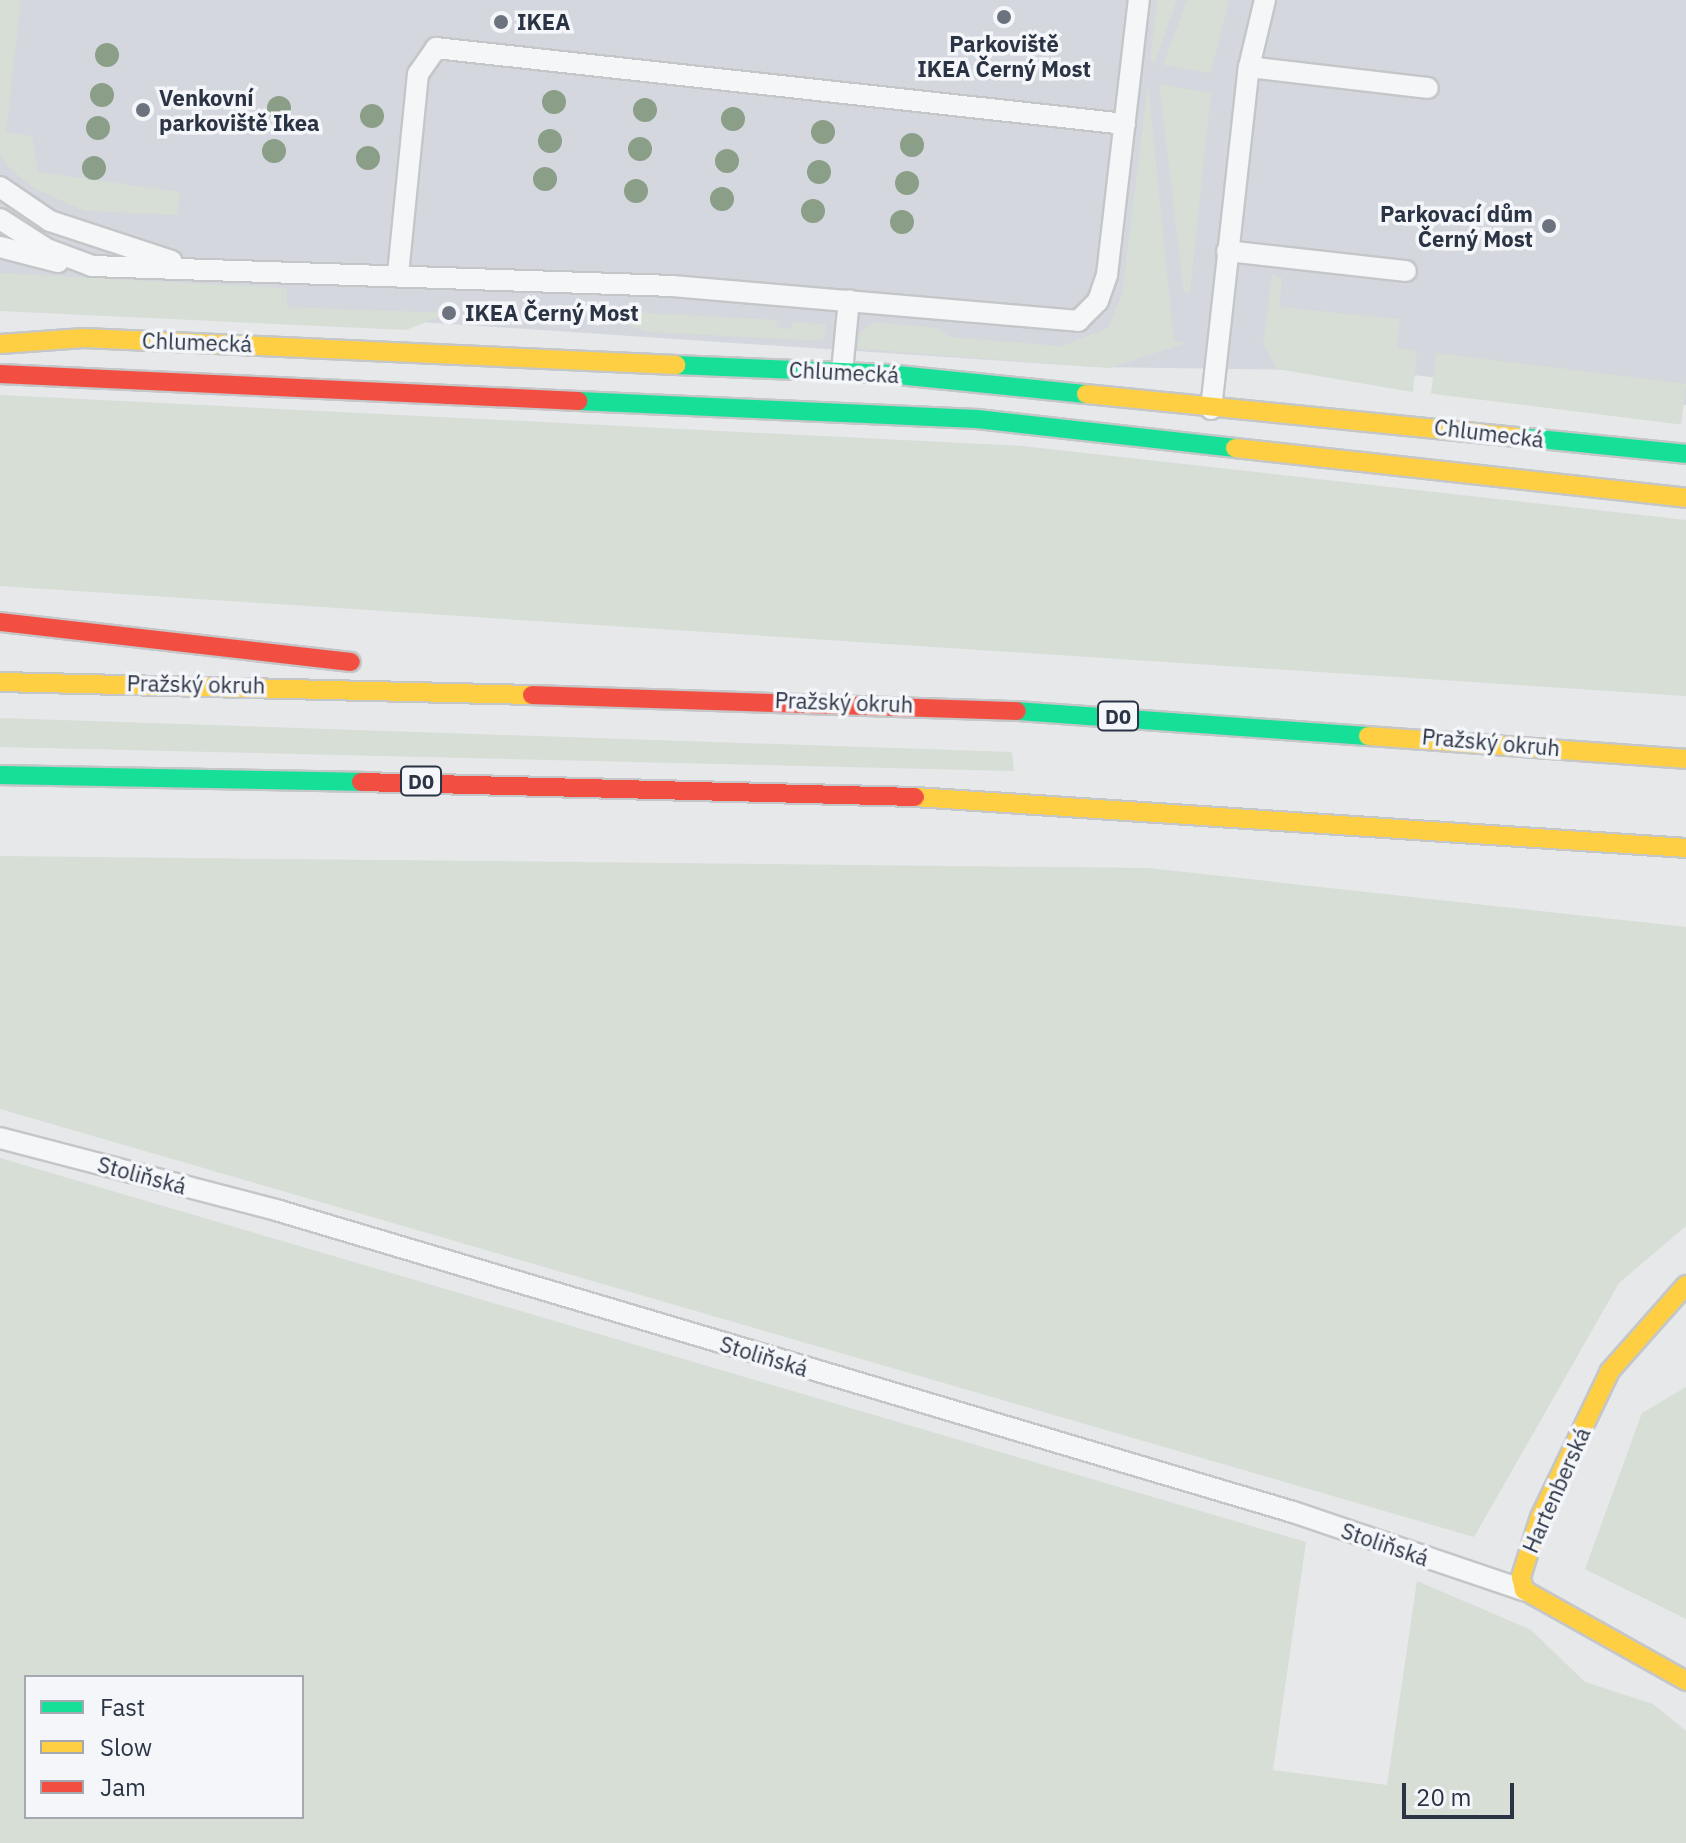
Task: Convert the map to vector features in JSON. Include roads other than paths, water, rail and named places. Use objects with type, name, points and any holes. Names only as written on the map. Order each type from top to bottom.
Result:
[{"type":"main road","name":"Chlumecká","points":[[0,344],[84,338],[842,371],[1212,401],[1686,454]]},
{"type":"main road","name":"Chlumecká","points":[[0,374],[884,413],[1207,441],[1686,498]]},
{"type":"main road","points":[[0,622],[373,665]]},
{"type":"main road","points":[[403,670],[549,691]]},
{"type":"main road","name":"Pražský okruh","points":[[0,682],[549,691],[1132,716],[1686,759]]},
{"type":"main road","name":"D0","points":[[0,775],[856,793],[1686,848]]},
{"type":"main road","name":"Hartenberská","points":[[1524,1590],[1524,1560],[1540,1517],[1610,1371],[1686,1285]]},
{"type":"main road","points":[[1524,1590],[1686,1681]]},
{"type":"lane","points":[[0,247],[92,266],[179,264],[398,274],[849,300],[1078,321],[1098,301],[1107,275],[1139,0]]},
{"type":"lane","points":[[1207,441],[1249,67],[1265,0]]},
{"type":"lane","points":[[398,274],[418,74],[436,48],[1125,124]]},
{"type":"lane","points":[[1249,67],[1428,88]]},
{"type":"lane","points":[[0,187],[50,221],[179,264]]},
{"type":"lane","points":[[0,219],[47,249],[92,266]]},
{"type":"lane","points":[[1227,251],[1406,271]]},
{"type":"lane","points":[[842,371],[849,300]]},
{"type":"lane","points":[[0,323],[45,324],[84,338]]},
{"type":"lane","name":"Stoliňská","points":[[0,1138],[276,1210],[1293,1512],[1524,1590]]},
{"type":"place","name":"Parkoviště IKEA Černý Most","points":[[1004,17]]},
{"type":"place","name":"IKEA","points":[[501,22]]},
{"type":"place","name":"Venkovní parkoviště Ikea","points":[[143,110]]},
{"type":"place","name":"Parkovací dům Černý Most","points":[[1549,226]]},
{"type":"place","name":"IKEA Černý Most","points":[[449,313]]}]
